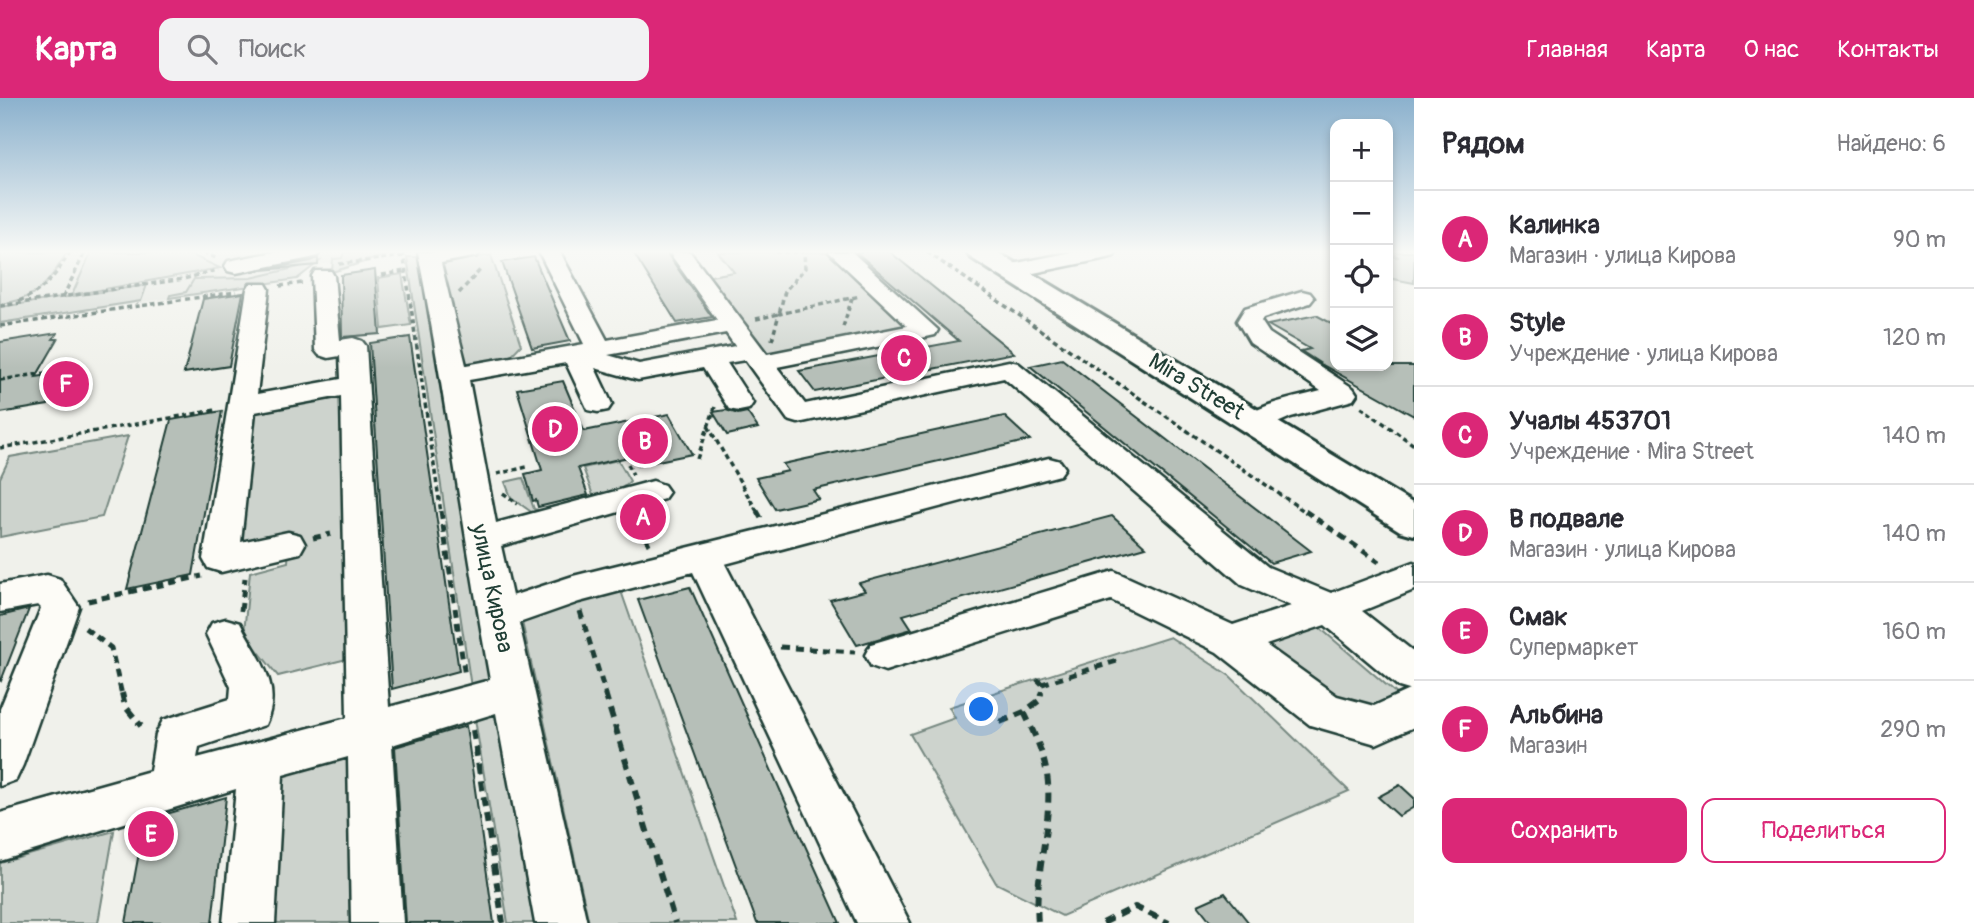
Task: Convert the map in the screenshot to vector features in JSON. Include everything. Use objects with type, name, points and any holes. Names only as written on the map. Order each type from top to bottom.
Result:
[{"type":"main road","name":"Mira Street","points":[[1041,290],[1414,522]]},
{"type":"street","points":[[324,290],[328,350],[353,346],[377,923]]},
{"type":"street","name":"улица Кирова","points":[[427,290],[455,375],[482,539],[561,923]]},
{"type":"street","points":[[564,290],[587,351],[598,404]]},
{"type":"street","points":[[707,290],[798,414],[1009,369],[1255,576],[1331,608],[1414,675]]},
{"type":"street","points":[[587,351],[638,373],[710,359],[837,348],[926,330],[882,290]]},
{"type":"street","points":[[1302,298],[1253,313],[1249,321],[1259,338],[1343,394]]},
{"type":"street","points":[[455,375],[732,325]]},
{"type":"street","points":[[710,359],[737,399]]},
{"type":"street","points":[[241,406],[354,385]]},
{"type":"street","points":[[1256,422],[1280,411],[1343,394]]},
{"type":"street","points":[[499,615],[573,590],[1048,468]]},
{"type":"street","points":[[482,539],[653,492]]},
{"type":"street","points":[[704,556],[884,923]]},
{"type":"street","points":[[1231,641],[1331,608],[1410,576]]},
{"type":"street","points":[[885,655],[1114,585],[1231,641],[1325,712],[1376,725],[1414,707]]},
{"type":"street","points":[[0,598],[47,589],[60,607],[0,765]]},
{"type":"street","points":[[171,787],[178,734],[250,712],[252,687],[226,634]]},
{"type":"street","points":[[0,837],[261,761],[469,705],[514,689]]},
{"type":"street","points":[[249,923],[261,761]]},
{"type":"lane","points":[[258,290],[221,559],[288,544]]},
{"type":"path","points":[[8,305],[43,290]]},
{"type":"path","points":[[63,297],[66,290]]},
{"type":"path","points":[[0,306],[104,290]]},
{"type":"path","points":[[0,326],[248,290]]},
{"type":"path","points":[[420,290],[469,705],[503,923]]},
{"type":"path","points":[[779,314],[785,290]]},
{"type":"path","points":[[982,290],[1388,569],[1410,576]]},
{"type":"path","points":[[732,325],[862,296]]},
{"type":"path","points":[[837,348],[852,298]]},
{"type":"path","points":[[0,380],[71,369]]},
{"type":"path","points":[[1343,394],[1414,445]]},
{"type":"path","points":[[696,459],[718,397],[737,399]]},
{"type":"path","points":[[0,448],[241,406]]},
{"type":"path","points":[[708,426],[773,538]]},
{"type":"path","points":[[493,485],[541,523]]},
{"type":"path","points":[[288,544],[361,527]]},
{"type":"path","points":[[60,607],[206,575]]},
{"type":"path","points":[[573,590],[674,923]]},
{"type":"path","points":[[60,607],[111,648],[125,706],[141,726]]},
{"type":"path","points":[[748,646],[885,655]]},
{"type":"path","points":[[1000,722],[1024,712],[1040,700],[1039,682],[1117,661]]},
{"type":"path","points":[[1024,712],[1038,741],[1048,792],[1035,902],[1038,923]]},
{"type":"path","points":[[1103,923],[1135,907],[1169,923]]},
{"type":"shaded area","points":[[0,290],[222,290],[0,324]]},
{"type":"shaded area","points":[[0,290],[38,290],[13,302],[0,304]]},
{"type":"shaded area","points":[[74,290],[97,290],[72,295]]},
{"type":"shaded area","points":[[110,290],[145,290],[141,301],[0,323],[0,307]]},
{"type":"shaded area","points":[[220,290],[169,298],[170,295]]},
{"type":"shaded area","points":[[379,290],[405,290],[411,325],[382,329]]},
{"type":"shaded area","points":[[412,290],[426,290],[496,675],[485,687],[472,694]]},
{"type":"shaded area","points":[[447,290],[503,290],[521,345],[504,363],[465,367],[459,359]]},
{"type":"shaded area","points":[[713,290],[878,290],[902,312],[898,319],[910,330],[781,355],[758,354]]},
{"type":"shaded area","points":[[344,391],[359,656],[278,676],[244,633],[250,572],[288,562],[290,531],[233,543],[247,410]]},
{"type":"shaded area","points":[[128,436],[102,517],[0,537],[0,478],[10,457]]},
{"type":"shaded area","points":[[618,460],[630,481],[611,498],[538,517],[511,497],[505,482],[523,478],[534,509],[542,511],[594,498],[583,468]]},
{"type":"shaded area","points":[[621,591],[737,923],[589,923],[522,622],[535,610]]},
{"type":"shaded area","points":[[1313,622],[1405,701],[1371,717],[1255,646]]},
{"type":"shaded area","points":[[1170,637],[1230,676],[1349,791],[1062,916],[996,883],[910,734],[955,718],[949,707]]},
{"type":"shaded area","points":[[474,713],[496,713],[541,923],[508,923]]},
{"type":"shaded area","points":[[342,750],[356,760],[360,923],[259,923],[268,792],[285,767]]},
{"type":"shaded area","points":[[114,831],[98,923],[0,923],[0,863]]},
{"type":"building","points":[[341,290],[377,290],[380,334],[342,337]]},
{"type":"building","points":[[512,290],[548,290],[570,341],[532,348]]},
{"type":"building","points":[[657,290],[693,290],[712,317],[677,323]]},
{"type":"building","points":[[901,290],[937,290],[1014,353],[815,392],[799,371],[959,341]]},
{"type":"building","points":[[243,293],[229,366],[184,373],[203,299]]},
{"type":"building","points":[[1316,315],[1330,322],[1330,369],[1301,351],[1310,349],[1268,325]]},
{"type":"building","points":[[57,333],[53,339],[58,339],[36,377],[63,373],[48,405],[0,413],[0,342]]},
{"type":"building","points":[[410,337],[459,671],[392,689],[370,343]]},
{"type":"building","points":[[1062,359],[1311,551],[1271,563],[1030,366]]},
{"type":"building","points":[[1393,366],[1414,366],[1414,416],[1334,371],[1393,371]]},
{"type":"building","points":[[563,381],[584,431],[669,414],[692,454],[638,465],[633,456],[578,468],[588,495],[538,507],[536,500],[533,501],[525,474],[542,470],[517,389]]},
{"type":"building","points":[[726,410],[738,414],[747,412],[758,428],[727,435],[713,412]]},
{"type":"building","points":[[222,411],[193,575],[127,589],[171,420]]},
{"type":"building","points":[[1004,416],[1030,440],[813,490],[819,499],[775,509],[756,478],[788,471],[783,464]]},
{"type":"building","points":[[1112,516],[1146,547],[903,615],[912,629],[857,645],[830,600],[865,591],[859,583]]},
{"type":"building","points":[[690,587],[840,923],[757,923],[638,600]]},
{"type":"building","points":[[29,609],[1,681],[0,616]]},
{"type":"building","points":[[466,726],[494,923],[406,923],[395,747]]},
{"type":"building","points":[[1400,785],[1414,798],[1414,807],[1399,816],[1378,797]]},
{"type":"building","points":[[226,797],[212,923],[126,923],[145,820]]},
{"type":"building","points":[[1225,893],[1249,923],[1212,923],[1198,905]]},
{"type":"place","name":"Учалы 453701","points":[[904,358]]},
{"type":"place","name":"Альбина","points":[[66,384]]},
{"type":"place","name":"В подвале","points":[[555,429]]},
{"type":"place","name":"Style","points":[[645,441]]},
{"type":"place","name":"Калинка","points":[[643,517]]},
{"type":"place","name":"Смак","points":[[151,834]]}]
